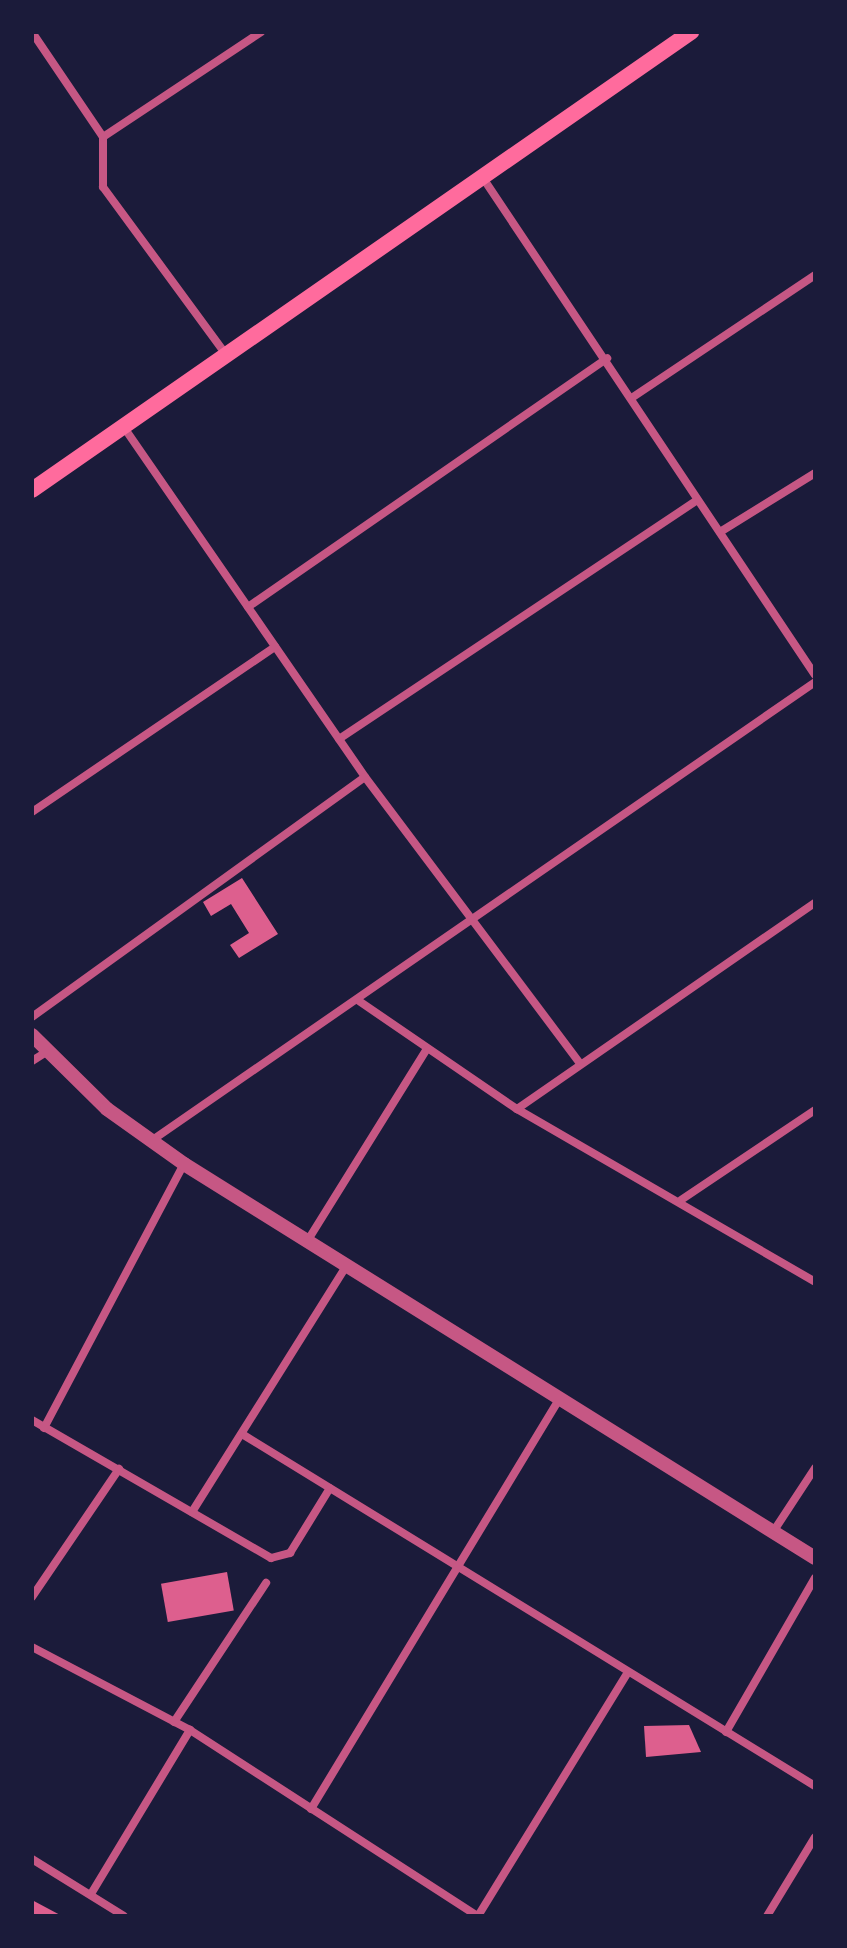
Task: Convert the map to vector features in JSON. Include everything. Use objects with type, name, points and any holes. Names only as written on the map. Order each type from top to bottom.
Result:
[{"type":"main road","points":[[32,490],[480,175],[691,32]]},
{"type":"street","points":[[32,32],[103,137],[103,187],[225,353]]},
{"type":"street","points":[[103,137],[261,32]]},
{"type":"street","points":[[480,175],[607,358],[697,500],[815,675]]},
{"type":"street","points":[[633,397],[815,275]]},
{"type":"street","points":[[248,607],[607,358]]},
{"type":"street","points":[[122,425],[365,777],[580,1063]]},
{"type":"street","points":[[720,532],[814,475]]},
{"type":"street","points":[[339,739],[697,500]]},
{"type":"street","points":[[32,812],[275,647]]},
{"type":"street","points":[[150,1141],[359,1001],[472,919],[815,682]]},
{"type":"street","points":[[32,1017],[365,777]]},
{"type":"street","points":[[517,1109],[815,903]]},
{"type":"street","points":[[359,1001],[517,1109],[681,1200],[815,1282]]},
{"type":"street","points":[[32,1035],[150,1141],[184,1164],[815,1558]]},
{"type":"street","points":[[308,1240],[427,1049]]},
{"type":"street","points":[[32,1061],[48,1051]]},
{"type":"street","points":[[681,1200],[815,1110]]},
{"type":"street","points":[[44,1428],[184,1164]]},
{"type":"street","points":[[192,1512],[347,1265]]},
{"type":"street","points":[[311,1809],[460,1571],[559,1400]]},
{"type":"street","points":[[32,1420],[271,1558],[283,1557],[330,1488]]},
{"type":"street","points":[[242,1434],[626,1675],[815,1786]]},
{"type":"street","points":[[773,1532],[815,1468]]},
{"type":"street","points":[[32,1597],[119,1469]]},
{"type":"street","points":[[726,1732],[815,1578]]},
{"type":"street","points":[[174,1722],[266,1583]]},
{"type":"street","points":[[32,1647],[190,1730],[478,1916],[626,1675]]},
{"type":"street","points":[[91,1894],[190,1730]]},
{"type":"street","points":[[767,1916],[815,1837]]},
{"type":"street","points":[[32,1859],[124,1916]]},
{"type":"building","points":[[242,878],[278,934],[239,958],[230,945],[249,933],[231,904],[211,916],[203,902]]},
{"type":"building","points":[[227,1572],[234,1610],[168,1622],[161,1584]]},
{"type":"building","points":[[689,1725],[701,1752],[646,1757],[644,1726]]},
{"type":"building","points":[[32,1900],[62,1916],[32,1916]]}]
